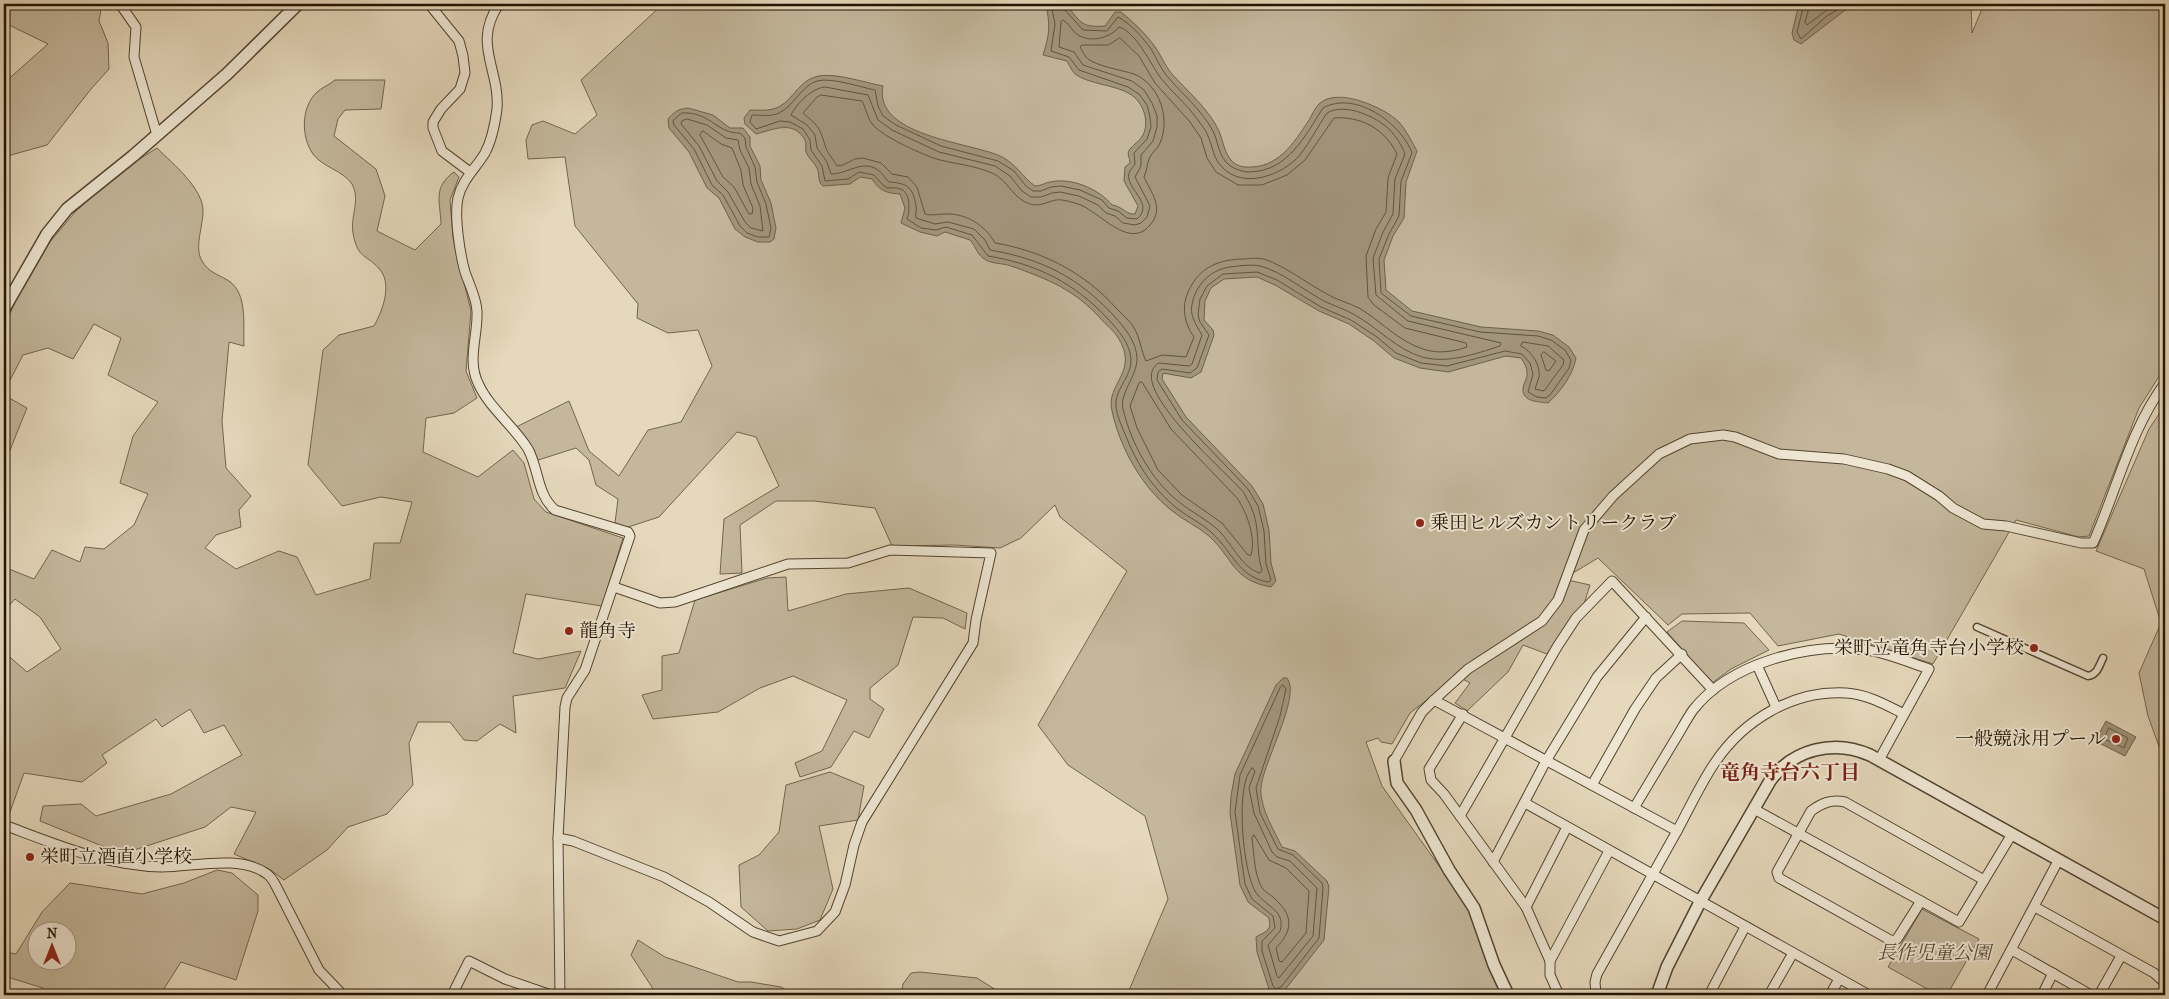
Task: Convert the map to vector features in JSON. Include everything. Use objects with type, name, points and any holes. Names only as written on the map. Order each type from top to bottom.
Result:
[{"type":"street","points":[[120,4],[136,28],[134,57],[156,136]]},
{"type":"street","points":[[4,309],[47,234],[67,209],[156,136],[227,74],[298,4]]},
{"type":"street","points":[[429,4],[459,41],[464,56],[465,73],[460,89],[441,109],[433,122],[433,128],[442,151],[470,172]]},
{"type":"street","points":[[499,4],[492,14],[486,38],[487,56],[496,84],[497,107],[494,128],[485,152],[470,172],[458,197],[456,214],[463,266],[477,310],[473,366],[478,383],[528,450],[549,505],[556,510],[628,532],[630,536],[585,670],[567,698],[565,707],[558,838],[560,995]]},
{"type":"street","points":[[1508,995],[1494,966],[1474,908],[1449,870],[1416,810],[1397,783],[1394,761],[1422,712],[1434,700],[1468,669],[1542,621],[1558,600],[1584,530],[1612,496],[1659,454],[1690,439],[1723,435],[1735,437],[1779,454],[1844,459],[1888,469],[1907,476],[1954,508],[1982,524],[2006,526],[2081,543],[2093,543],[2137,429],[2165,383]]},
{"type":"street","points":[[558,838],[573,841],[664,877],[709,902],[753,932],[779,941],[818,931],[835,912],[845,885],[854,845],[862,822],[973,643],[976,620],[991,553],[890,550],[848,563],[788,564],[675,602],[660,604],[614,587]]},
{"type":"street","points":[[1460,816],[1576,618],[1612,580],[1682,654],[1713,690]]},
{"type":"street","points":[[1493,862],[1546,761],[1597,677],[1646,617]]},
{"type":"street","points":[[1977,627],[2088,676],[2092,676],[2096,672],[2103,658]]},
{"type":"street","points":[[1995,635],[1998,627]]},
{"type":"street","points":[[1634,808],[1693,710],[1713,690],[1773,658],[1814,649],[1865,649],[1884,652],[1929,669],[1916,696],[1879,760]]},
{"type":"street","points":[[1592,785],[1635,709],[1656,678],[1682,654]]},
{"type":"street","points":[[1757,665],[1776,707]]},
{"type":"street","points":[[1596,995],[1596,978],[1714,764],[1738,735],[1776,707],[1806,696],[1847,693],[1875,699],[1904,714]]},
{"type":"street","points":[[1434,700],[1677,831]]},
{"type":"street","points":[[1463,714],[1429,769],[1431,780],[1444,794],[1526,907],[1550,961],[1550,976],[1559,995]]},
{"type":"street","points":[[1657,995],[1667,967],[1700,902],[1776,772],[1793,759],[1810,751],[1834,747],[1849,748],[1879,760],[2165,919]]},
{"type":"street","points":[[1921,901],[1897,939],[1892,941],[1779,878],[1777,872],[1811,811],[1819,805],[1830,801],[1845,802],[1984,880]]},
{"type":"street","points":[[1525,803],[1869,995]]},
{"type":"street","points":[[1754,809],[1959,922],[2012,834]]},
{"type":"street","points":[[4,825],[85,856],[134,865],[163,867],[229,862],[245,865],[267,874],[276,886],[319,970],[343,995]]},
{"type":"street","points":[[1526,907],[1567,827]]},
{"type":"street","points":[[1550,961],[1610,851]]},
{"type":"street","points":[[1987,995],[2035,908],[2058,860]]},
{"type":"street","points":[[2035,908],[2154,973],[2165,983]]},
{"type":"street","points":[[1709,995],[1745,927]]},
{"type":"street","points":[[2012,950],[2091,995]]},
{"type":"street","points":[[1769,995],[1793,954]]},
{"type":"street","points":[[2099,995],[2121,956]]},
{"type":"street","points":[[452,995],[469,961],[512,982],[551,995]]},
{"type":"street","points":[[2042,995],[2053,974]]},
{"type":"street","points":[[1830,995],[1839,979]]},
{"type":"green space","points":[[5,4],[102,4],[99,21],[108,43],[109,69],[47,145],[11,155],[4,163],[4,83],[48,44],[9,25]]},
{"type":"green space","name":"乗田ヒルズカントリークラブ","points":[[663,4],[1971,4],[1972,33],[1984,4],[2165,4],[2165,367],[2139,408],[2089,536],[2079,537],[2016,520],[1933,664],[1839,634],[1778,646],[1750,613],[1682,614],[1668,625],[1598,558],[1563,579],[1590,585],[1584,604],[1547,654],[1523,645],[1508,672],[1467,711],[1455,703],[1470,683],[1457,676],[1410,713],[1392,744],[1381,742],[1378,738],[1366,742],[1382,786],[1470,913],[1501,995],[1127,995],[1168,899],[1145,816],[1068,765],[1038,725],[1127,571],[1060,517],[1055,505],[1021,538],[1000,548],[955,545],[892,546],[875,508],[814,501],[776,501],[740,525],[742,573],[720,574],[724,519],[779,486],[756,437],[737,432],[659,517],[622,529],[615,523],[618,499],[596,485],[589,460],[576,448],[535,461],[516,427],[569,401],[589,451],[619,476],[648,430],[681,422],[712,366],[698,330],[668,333],[637,318],[638,304],[575,226],[565,157],[528,159],[526,140],[532,125],[543,121],[575,134],[597,115],[581,80]]},
{"type":"green space","points":[[335,80],[385,80],[381,109],[345,110],[338,119],[334,136],[376,169],[385,196],[377,231],[415,250],[441,224],[439,195],[443,183],[454,172],[459,177],[450,200],[453,238],[471,311],[466,371],[477,398],[454,413],[426,418],[423,452],[478,477],[513,450],[524,463],[534,499],[546,512],[623,538],[602,606],[526,594],[513,653],[538,659],[581,651],[565,688],[513,696],[516,733],[500,724],[477,741],[464,740],[450,722],[418,722],[409,743],[413,785],[387,814],[348,827],[327,850],[284,880],[271,870],[234,854],[256,812],[231,807],[205,827],[122,854],[40,821],[43,806],[81,804],[96,816],[171,794],[242,755],[224,725],[204,733],[190,709],[162,727],[156,719],[102,755],[107,763],[82,782],[24,773],[10,812],[4,809],[4,652],[27,672],[61,649],[40,617],[15,599],[4,611],[4,567],[34,579],[52,550],[80,562],[85,547],[104,549],[134,525],[148,494],[120,483],[133,436],[158,402],[108,375],[121,338],[94,324],[73,359],[48,348],[23,355],[4,392],[4,326],[27,277],[49,243],[75,212],[119,172],[157,148],[186,177],[202,203],[203,212],[199,250],[202,261],[207,268],[229,281],[235,287],[242,302],[244,346],[229,342],[222,421],[226,468],[251,496],[239,510],[241,527],[216,535],[205,548],[236,569],[279,551],[297,557],[316,595],[370,579],[374,543],[400,543],[412,502],[381,497],[342,506],[308,465],[323,350],[339,335],[374,326],[383,306],[386,291],[386,284],[381,271],[360,253],[355,242],[352,227],[356,196],[352,184],[344,176],[317,158],[306,139],[305,114],[311,99],[316,93]]},
{"type":"green space","points":[[4,395],[27,408],[8,455],[4,456]]},
{"type":"green space","points":[[2165,405],[2164,760],[2148,716],[2139,673],[2161,623],[2144,569],[2096,551],[2149,429]]},
{"type":"green space","points":[[786,577],[788,611],[846,594],[909,588],[967,613],[965,629],[943,618],[913,617],[898,665],[870,688],[870,699],[884,709],[869,738],[854,731],[831,767],[800,777],[795,763],[822,751],[847,700],[793,676],[760,688],[718,712],[653,719],[642,695],[662,690],[662,656],[679,653],[695,600],[767,578]]},
{"type":"green space","points":[[1682,621],[1744,623],[1769,650],[1731,669],[1712,683],[1667,632]]},
{"type":"green space","points":[[830,772],[864,786],[858,820],[819,826],[833,889],[820,920],[797,929],[768,931],[741,907],[739,865],[759,855],[779,832],[786,785]]},
{"type":"green space","points":[[217,870],[232,873],[258,895],[258,911],[236,980],[181,962],[160,995],[39,995],[43,988],[4,976],[4,952],[16,954],[28,935],[28,972],[78,972],[78,922],[36,922],[42,912],[70,883],[142,894],[184,883]]},
{"type":"green space","name":"長作児童公園","points":[[1922,909],[1979,939],[1947,995],[1938,995],[1888,967]]},
{"type":"green space","points":[[638,940],[665,957],[738,982],[751,982],[781,987],[795,995],[657,995],[631,955]]},
{"type":"green space","points":[[920,972],[977,978],[1004,995],[901,995],[903,984],[911,973]]},
{"type":"water","points":[[1046,4],[1066,4],[1081,22],[1090,26],[1105,26],[1115,12],[1121,12],[1125,15],[1155,47],[1171,73],[1210,115],[1219,131],[1227,154],[1239,166],[1267,164],[1284,153],[1291,146],[1319,104],[1327,99],[1337,97],[1349,98],[1372,105],[1392,116],[1404,129],[1417,151],[1406,182],[1404,218],[1393,236],[1384,260],[1386,290],[1412,311],[1481,327],[1538,331],[1553,335],[1569,347],[1576,358],[1572,371],[1562,388],[1548,403],[1536,402],[1525,397],[1523,387],[1527,371],[1521,358],[1506,356],[1448,372],[1420,368],[1394,358],[1374,341],[1349,324],[1319,311],[1275,285],[1257,277],[1224,279],[1211,288],[1205,301],[1204,320],[1213,330],[1214,335],[1201,372],[1191,378],[1163,373],[1162,379],[1186,417],[1252,486],[1263,504],[1269,530],[1271,563],[1276,581],[1271,587],[1258,584],[1241,574],[1209,536],[1160,501],[1134,466],[1116,425],[1111,401],[1124,368],[1123,348],[1115,334],[1091,309],[1060,286],[1011,266],[986,260],[979,254],[970,240],[945,232],[937,236],[920,232],[901,223],[905,208],[900,194],[884,191],[872,179],[860,177],[850,184],[823,186],[820,182],[817,168],[806,152],[805,140],[795,130],[782,128],[756,134],[745,124],[744,118],[750,110],[767,110],[779,107],[803,84],[815,77],[830,75],[858,80],[883,86],[884,103],[893,116],[907,126],[947,141],[1000,156],[1010,162],[1035,186],[1058,181],[1075,183],[1092,189],[1112,205],[1135,214],[1138,206],[1124,181],[1125,167],[1130,163],[1129,151],[1139,141],[1145,130],[1146,124],[1142,107],[1135,97],[1130,94],[1081,77],[1074,73],[1067,61],[1043,55],[1049,29]]},
{"type":"water","points":[[1799,4],[1853,4],[1801,44],[1794,40],[1792,33]]},
{"type":"water","points":[[688,108],[713,115],[730,128],[743,128],[750,137],[750,146],[760,166],[761,180],[771,203],[776,228],[774,239],[770,242],[758,242],[745,237],[735,229],[719,198],[707,188],[689,152],[669,128],[668,119],[679,110]]},
{"type":"water","points":[[1283,678],[1287,678],[1290,687],[1289,700],[1267,764],[1261,796],[1268,819],[1282,847],[1295,851],[1327,881],[1329,887],[1324,940],[1284,991],[1279,994],[1273,994],[1269,989],[1257,952],[1256,937],[1267,931],[1270,926],[1269,918],[1248,902],[1240,885],[1230,813],[1235,774],[1276,685]]},
{"type":"water","name":"一般競泳用プール","points":[[2106,721],[2136,737],[2125,756],[2095,741]]},
{"type":"place","name":"乗田ヒルズカントリークラブ","points":[[1420,523]]},
{"type":"place","name":"龍角寺","points":[[569,631]]},
{"type":"place","name":"栄町立竜角寺台小学校","points":[[2034,648]]},
{"type":"place","name":"一般競泳用プール","points":[[2116,739]]},
{"type":"place","name":"栄町立酒直小学校","points":[[30,857]]},
{"type":"district","name":"竜角寺台六丁目","points":[[1790,772]]}]
